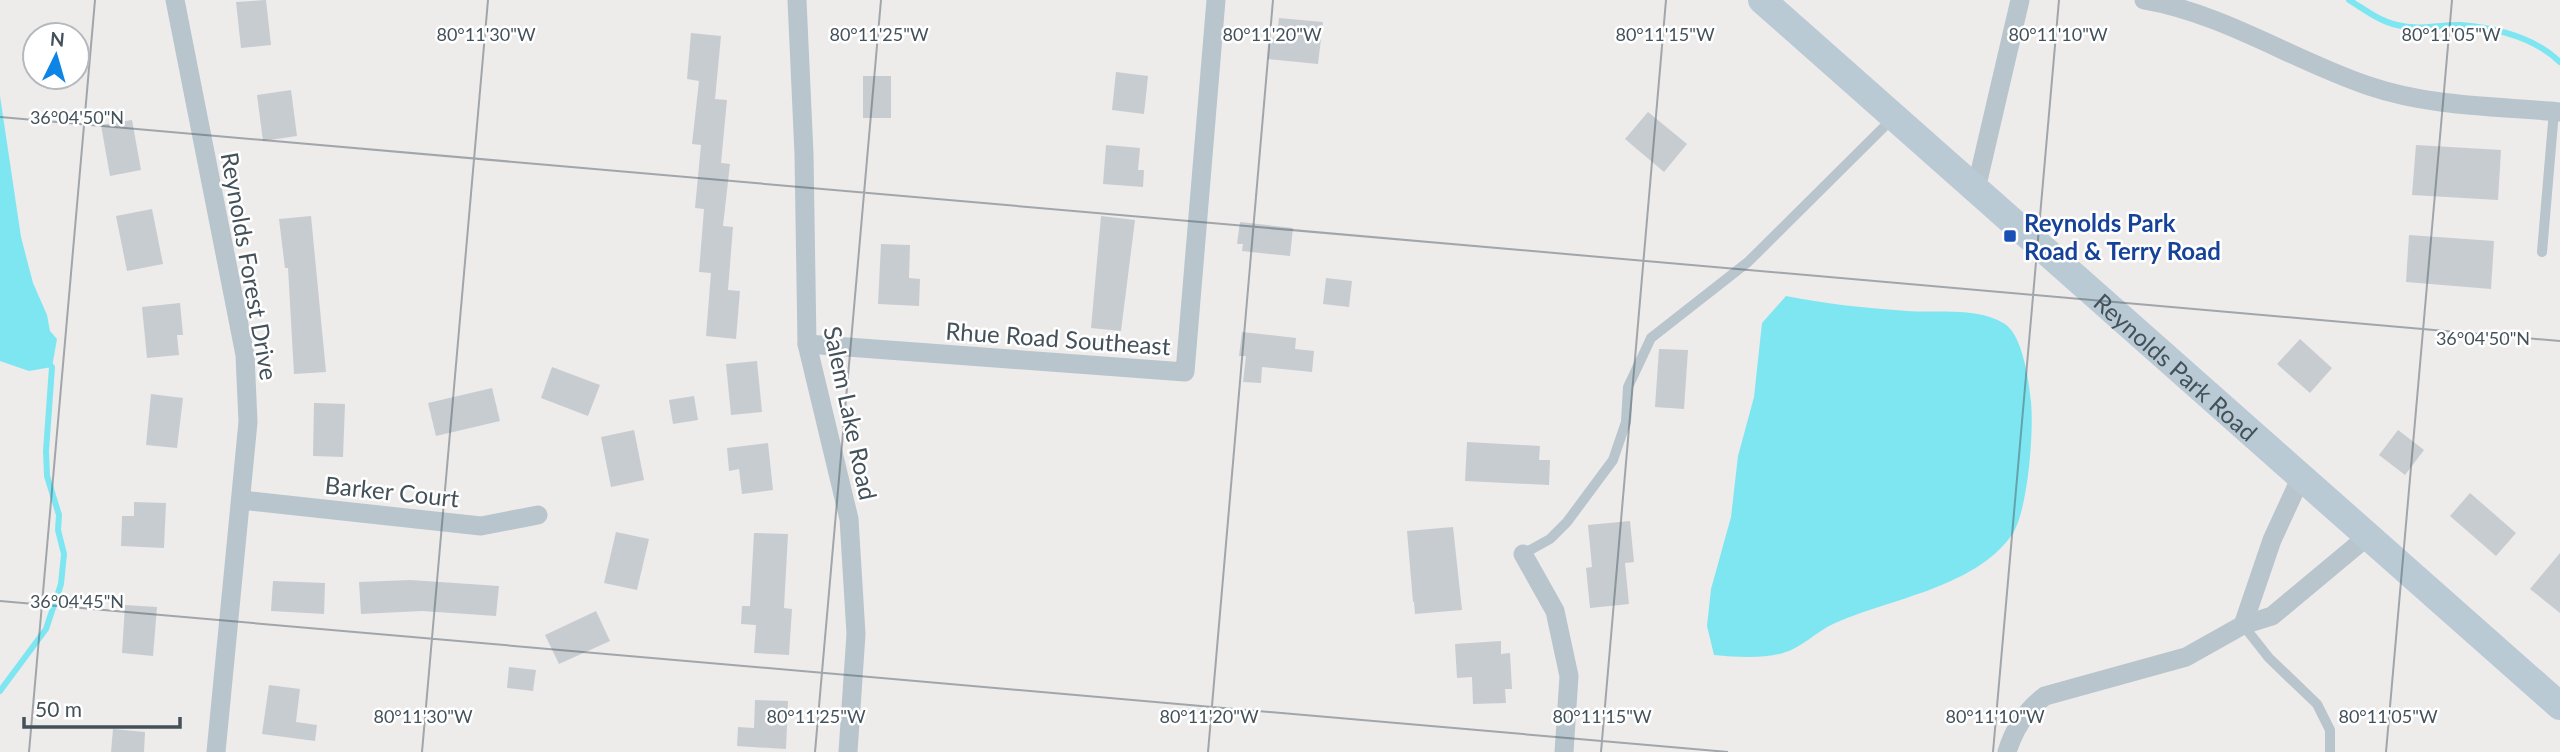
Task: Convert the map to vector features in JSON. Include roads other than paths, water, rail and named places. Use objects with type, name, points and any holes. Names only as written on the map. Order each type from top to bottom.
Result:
[{"type":"main road","name":"Reynolds Park Road","points":[[1762,0],[2560,706]]},
{"type":"street","name":"Reynolds Forest Drive","points":[[175,0],[245,355],[248,422],[216,752]]},
{"type":"street","name":"Salem Lake Road","points":[[797,0],[804,154],[807,344],[849,519],[856,634],[848,752]]},
{"type":"street","name":"Rhue Road Southeast","points":[[807,344],[1185,372],[1216,0]]},
{"type":"street","points":[[1976,189],[2020,0]]},
{"type":"street","points":[[2144,0],[2182,7],[2335,74],[2413,99],[2557,111]]},
{"type":"street","points":[[2243,625],[2272,540],[2301,477]]},
{"type":"street","name":"Barker Court","points":[[241,500],[481,526],[538,515]]},
{"type":"street","points":[[2007,752],[2031,706],[2045,696],[2186,657],[2243,625],[2272,616],[2368,536]]},
{"type":"street","points":[[1523,554],[1555,611],[1569,676],[1564,752]]},
{"type":"lane","points":[[2542,252],[2557,111]]},
{"type":"lane","points":[[1523,554],[1550,539],[1567,522],[1613,460],[1626,422],[1628,387],[1651,338],[1748,262],[1894,117]]},
{"type":"lane","points":[[2243,625],[2269,658],[2317,704],[2330,730],[2330,752]]},
{"type":"water","points":[[0,96],[21,237],[33,283],[47,315],[50,331],[57,339],[52,367],[29,371],[0,361]]},
{"type":"water","points":[[1786,296],[1876,309],[1970,313],[2005,324],[2021,349],[2030,393],[2032,432],[2026,492],[2017,525],[2011,536],[1995,554],[1953,580],[1833,624],[1783,653],[1758,657],[1714,655],[1707,626],[1711,589],[1731,517],[1738,456],[1754,397],[1762,323]]},
{"type":"waterway","points":[[2349,0],[2378,18],[2397,25],[2461,25],[2514,35],[2550,53],[2560,62]]},
{"type":"waterway","points":[[0,691],[46,629],[61,584],[64,554],[58,530],[59,515],[47,476],[46,451],[52,367],[48,362]]},
{"type":"place","name":"Reynolds Park Road & Terry Road","points":[[2010,236]]}]
